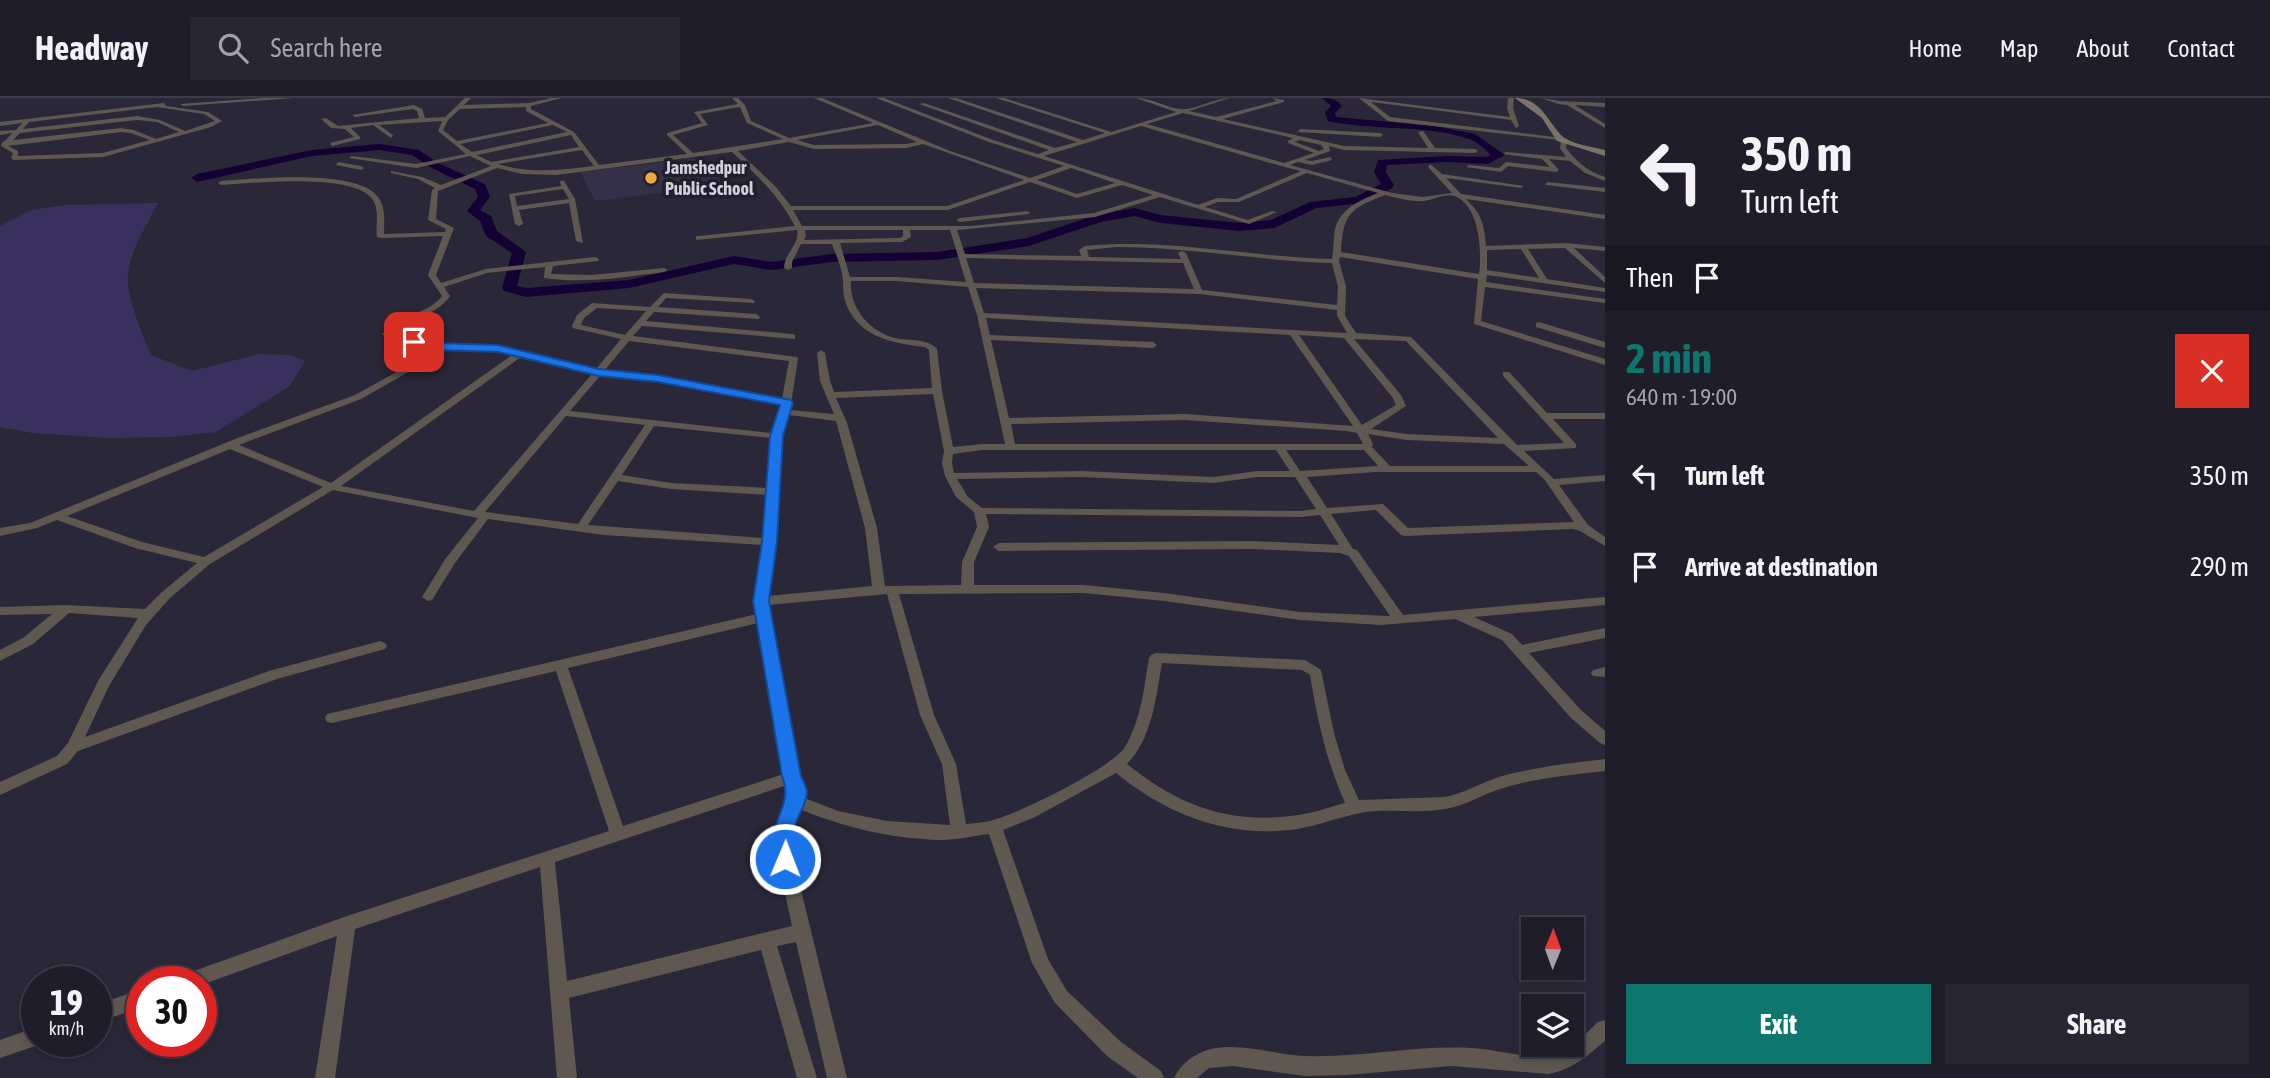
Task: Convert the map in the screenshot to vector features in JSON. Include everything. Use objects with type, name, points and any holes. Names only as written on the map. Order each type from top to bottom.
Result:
[{"type":"street","points":[[0,123],[136,105],[248,98]]},
{"type":"street","points":[[0,123],[158,106],[290,98]]},
{"type":"street","points":[[468,98],[446,119],[440,131],[492,165],[519,173],[556,173],[733,150],[877,124]]},
{"type":"street","points":[[459,107],[529,105],[559,98]]},
{"type":"street","points":[[735,98],[742,105],[749,121],[789,140],[814,147],[906,146],[923,142]]},
{"type":"street","points":[[817,98],[923,142],[1080,197],[1121,183]]},
{"type":"street","points":[[879,98],[1069,167],[1245,222],[1274,212]]},
{"type":"street","points":[[951,98],[1083,142]]},
{"type":"street","points":[[999,98],[1110,133]]},
{"type":"street","points":[[1139,98],[1216,120],[1355,149],[1475,151]]},
{"type":"street","points":[[1155,103],[1167,99],[1163,98]]},
{"type":"street","points":[[1037,156],[1227,98]]},
{"type":"street","points":[[1216,120],[1282,101],[1275,98]]},
{"type":"street","points":[[1511,98],[1510,108],[1518,143]]},
{"type":"street","points":[[1518,98],[1545,116],[1561,140],[1564,151],[1592,176],[1605,179]]},
{"type":"street","points":[[1545,98],[1571,105],[1605,107]]},
{"type":"street","points":[[1363,99],[1514,119]]},
{"type":"street","points":[[1363,99],[1383,118],[1561,140],[1605,153]]},
{"type":"street","points":[[904,108],[935,101]]},
{"type":"street","points":[[1399,103],[1401,116]]},
{"type":"street","points":[[922,104],[1054,150]]},
{"type":"street","points":[[529,105],[528,110],[572,133],[598,168]]},
{"type":"street","points":[[691,155],[668,134],[706,124],[696,113],[742,105]]},
{"type":"street","points":[[1571,105],[1594,120],[1605,123]]},
{"type":"street","points":[[9,159],[16,155],[97,150],[108,154],[214,125],[219,120],[206,113],[158,106]]},
{"type":"street","points":[[1414,122],[1419,106]]},
{"type":"street","points":[[355,115],[412,107],[420,110],[422,119]]},
{"type":"street","points":[[1438,110],[1438,124]]},
{"type":"street","points":[[324,119],[333,127],[346,127],[446,119]]},
{"type":"street","points":[[16,155],[5,149],[5,141],[28,120]]},
{"type":"street","points":[[5,141],[150,120],[185,133]]},
{"type":"street","points":[[373,123],[391,136]]},
{"type":"street","points":[[457,143],[555,123]]},
{"type":"street","points":[[1139,124],[1383,193],[1415,199],[1444,194],[1459,195],[1605,217]]},
{"type":"street","points":[[0,133],[114,125],[157,141]]},
{"type":"street","points":[[332,144],[358,138],[346,127]]},
{"type":"street","points":[[1290,135],[1304,131],[1379,133],[1395,149]]},
{"type":"street","points":[[1421,132],[1432,149]]},
{"type":"street","points":[[352,158],[405,166],[425,164],[572,133]]},
{"type":"street","points":[[1300,137],[1290,142],[1317,152]]},
{"type":"street","points":[[1283,165],[1328,150],[1324,144]]},
{"type":"street","points":[[585,148],[492,165],[435,190],[432,220],[450,228],[432,270],[438,286],[446,296],[442,303],[422,315],[395,325],[386,334],[447,347],[498,349],[599,373],[658,378],[840,418]]},
{"type":"street","points":[[733,150],[773,187],[802,232],[788,265]]},
{"type":"street","points":[[1506,154],[1526,153],[1573,159]]},
{"type":"street","points":[[1469,167],[1501,170],[1506,164],[1556,170],[1544,157]]},
{"type":"street","points":[[1296,160],[1312,163],[1330,159]]},
{"type":"street","points":[[338,164],[412,176],[439,187]]},
{"type":"street","points":[[1430,166],[1443,176],[1481,224],[1483,278],[1477,323],[1605,362]]},
{"type":"street","points":[[789,208],[953,208],[1069,167]]},
{"type":"street","points":[[1198,207],[1213,201],[1237,201],[1305,172]]},
{"type":"street","points":[[556,173],[572,201],[580,241]]},
{"type":"street","points":[[1443,176],[1497,183],[1522,182]]},
{"type":"street","points":[[221,183],[307,180],[356,187],[372,193],[380,205],[380,235],[449,234]]},
{"type":"street","points":[[1548,184],[1605,190]]},
{"type":"street","points":[[1451,186],[1508,191]]},
{"type":"street","points":[[519,224],[516,208],[510,198],[513,193],[565,187]]},
{"type":"street","points":[[1360,430],[1401,406],[1398,397],[1350,336],[1343,321],[1340,308],[1342,287],[1336,258],[1339,227],[1360,203],[1383,193]]},
{"type":"street","points":[[699,238],[798,228],[964,229],[1095,215],[1160,195]]},
{"type":"street","points":[[516,208],[572,201]]},
{"type":"street","points":[[953,208],[964,229]]},
{"type":"street","points":[[960,220],[1027,213]]},
{"type":"street","points":[[799,242],[902,240],[907,237],[905,229]]},
{"type":"street","points":[[953,229],[981,315],[1011,447]]},
{"type":"street","points":[[836,243],[842,257],[851,307],[870,330],[885,337],[931,347],[949,451],[946,457],[950,475],[964,501],[979,511],[1301,514],[1379,506],[1401,530],[1411,533],[1573,525],[1584,528],[1605,542]]},
{"type":"street","points":[[1483,248],[1566,246],[1605,249]]},
{"type":"street","points":[[1566,246],[1605,281]]},
{"type":"street","points":[[1086,259],[1083,248],[1092,247],[1179,247],[1336,258],[1483,278],[1605,301]]},
{"type":"street","points":[[1179,247],[1199,292]]},
{"type":"street","points":[[1524,248],[1544,281]]},
{"type":"street","points":[[961,253],[1185,261]]},
{"type":"street","points":[[438,286],[478,273],[595,259]]},
{"type":"street","points":[[548,266],[547,275],[560,277],[599,277],[664,270]]},
{"type":"street","points":[[847,279],[897,278],[971,285],[1199,292],[1340,308]]},
{"type":"street","points":[[1483,278],[1544,281],[1605,290]]},
{"type":"street","points":[[428,597],[481,515],[627,338],[667,294],[751,302]]},
{"type":"street","points":[[756,317],[595,305],[580,317],[576,326],[627,338],[794,359],[786,407],[776,436],[769,542],[761,601],[792,776],[797,789],[796,801],[786,820],[782,838],[837,1078]]},
{"type":"street","points":[[696,346],[716,314]]},
{"type":"street","points":[[981,315],[1411,341],[1511,444],[1540,469],[1584,528]]},
{"type":"street","points":[[640,323],[792,337]]},
{"type":"street","points":[[1539,325],[1605,345]]},
{"type":"street","points":[[1294,334],[1360,430],[1367,447],[1387,469]]},
{"type":"street","points":[[986,337],[1153,345]]},
{"type":"street","points":[[0,532],[33,526],[230,445],[358,397],[447,347]]},
{"type":"street","points":[[821,353],[871,528],[885,590],[926,715],[949,764],[959,832]]},
{"type":"street","points":[[0,789],[48,769],[62,760],[73,747],[103,685],[148,614],[206,561],[332,487],[519,354]]},
{"type":"street","points":[[1004,421],[1185,417],[1360,430],[1407,437],[1572,446],[1506,374]]},
{"type":"street","points":[[831,395],[937,391]]},
{"type":"street","points":[[565,414],[776,436]]},
{"type":"street","points":[[1546,416],[1605,416]]},
{"type":"street","points":[[581,528],[651,423]]},
{"type":"street","points":[[230,445],[332,487],[481,515],[676,538],[769,542]]},
{"type":"street","points":[[949,451],[1011,447],[1367,447]]},
{"type":"street","points":[[1279,447],[1301,476],[1348,550],[1400,620]]},
{"type":"street","points":[[950,475],[1081,474],[1207,480],[1257,474],[1387,469],[1540,469]]},
{"type":"street","points":[[615,477],[671,486],[772,492]]},
{"type":"street","points":[[1551,482],[1605,478]]},
{"type":"street","points":[[968,589],[965,573],[968,556],[983,527],[979,511]]},
{"type":"street","points":[[56,516],[139,545],[206,561]]},
{"type":"street","points":[[999,547],[1252,545],[1348,550]]},
{"type":"street","points":[[761,601],[885,590],[1124,592],[1345,620],[1400,620],[1605,601]]},
{"type":"street","points":[[0,611],[66,609],[148,614]]},
{"type":"street","points":[[0,656],[28,641],[66,609]]},
{"type":"street","points":[[1457,614],[1499,632],[1519,650],[1576,714],[1605,739]]},
{"type":"street","points":[[332,718],[764,617]]},
{"type":"street","points":[[1519,650],[1605,633]]},
{"type":"street","points":[[73,747],[274,675],[380,646]]},
{"type":"street","points":[[796,801],[837,817],[887,828],[942,833],[994,827],[1030,812],[1117,765],[1130,752],[1146,714],[1156,659],[1187,657],[1305,665],[1316,673],[1327,733],[1354,808]]},
{"type":"street","points":[[560,664],[618,835]]},
{"type":"street","points":[[1117,765],[1151,792],[1177,808],[1212,820],[1260,826],[1300,822],[1354,808],[1458,800],[1481,788],[1528,775],[1605,765]]},
{"type":"street","points":[[217,971],[347,924],[792,776]]},
{"type":"street","points":[[994,827],[1041,963],[1061,997],[1114,1049],[1154,1078]]},
{"type":"street","points":[[547,859],[567,1078]]},
{"type":"street","points":[[325,1078],[347,924]]},
{"type":"street","points":[[559,992],[802,932]]},
{"type":"street","points":[[767,941],[807,1078]]},
{"type":"street","points":[[1184,1078],[1194,1067],[1207,1059],[1230,1057],[1303,1066],[1331,1066],[1420,1056],[1473,1057],[1555,1064],[1569,1058],[1605,1029]]},
{"type":"street","points":[[0,1049],[21,1042]]},
{"type":"shaded area","name":"Jamshedpur Public School","points":[[701,158],[724,185],[595,201],[580,172]]},
{"type":"shaded area","points":[[158,203],[135,247],[128,275],[132,305],[151,355],[192,371],[259,354],[290,355],[305,361],[290,386],[216,432],[172,437],[107,438],[32,433],[0,427],[0,226],[32,210],[65,205]]},
{"type":"waterway","points":[[197,178],[312,153],[380,147],[415,152],[434,165],[481,187],[484,197],[473,211],[486,219],[491,233],[519,252],[509,288],[526,293],[629,284],[734,260],[771,266],[832,258],[937,256],[1029,242],[1098,219],[1134,212],[1161,219],[1239,227],[1274,224],[1314,205],[1358,200],[1388,185],[1380,172],[1382,162],[1447,159],[1488,161],[1499,155],[1475,137],[1434,129],[1332,119],[1330,112],[1337,106],[1327,98]]},
{"type":"place","name":"Jamshedpur Public School","points":[[651,178]]},
{"type":"route","points":[[414,342],[498,349],[599,373],[658,378],[787,403],[776,436],[769,542],[761,601],[792,776],[797,789],[796,801],[786,820],[782,838],[785,859]]}]
